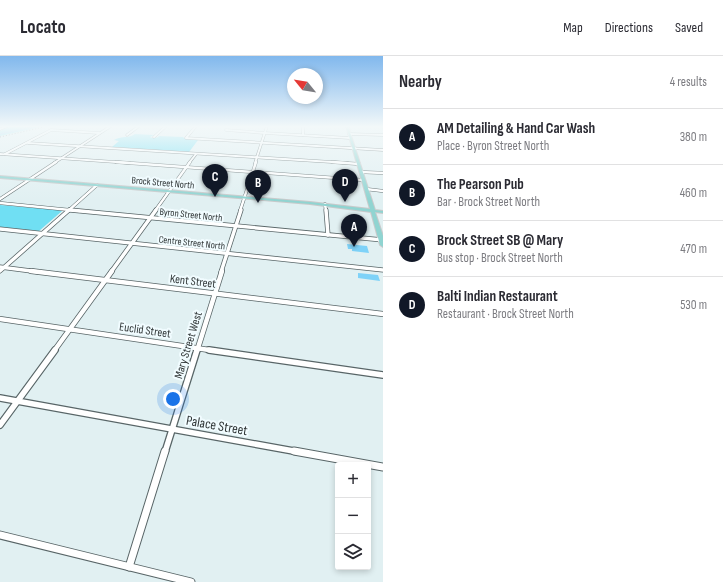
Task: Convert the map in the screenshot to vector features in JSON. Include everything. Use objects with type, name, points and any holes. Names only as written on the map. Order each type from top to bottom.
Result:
[{"type":"main road","points":[[355,151],[382,241]]},
{"type":"main road","name":"Brock Street North","points":[[0,177],[325,204],[383,212]]},
{"type":"main road","points":[[356,208],[365,207],[369,201]]},
{"type":"street","points":[[0,155],[12,151]]},
{"type":"street","points":[[0,199],[73,151]]},
{"type":"street","points":[[146,151],[358,164]]},
{"type":"street","name":"Mary Street West","points":[[128,567],[199,348],[260,151]]},
{"type":"street","points":[[4,154],[363,180]]},
{"type":"street","points":[[0,425],[132,244],[185,167],[196,154]]},
{"type":"street","points":[[361,172],[383,173]]},
{"type":"street","points":[[0,271],[2,267],[97,185]]},
{"type":"street","points":[[366,190],[383,191]]},
{"type":"street","name":"Byron Street North","points":[[0,203],[382,241]]},
{"type":"street","points":[[325,204],[328,235]]},
{"type":"street","name":"Centre Street North","points":[[0,229],[383,270]]},
{"type":"street","name":"Kent Street","points":[[2,267],[383,314]]},
{"type":"street","name":"Euclid Street","points":[[0,319],[383,375]]},
{"type":"street","name":"Palace Street","points":[[0,398],[383,467]]},
{"type":"street","points":[[0,535],[191,582]]},
{"type":"shaded area","points":[[167,151],[190,151],[189,152]]},
{"type":"shaded area","points":[[0,205],[62,211],[39,231],[0,227]]},
{"type":"building","points":[[347,244],[367,246],[369,253],[352,251],[352,249],[348,249]]},
{"type":"building","points":[[358,273],[378,275],[380,281],[358,278]]},
{"type":"place","name":"Brock Street SB @ Mary","points":[[215,197]]},
{"type":"place","name":"Balti Indian Restaurant","points":[[345,202]]},
{"type":"place","name":"The Pearson Pub","points":[[258,203]]},
{"type":"place","name":"AM Detailing & Hand Car Wash","points":[[354,247]]}]
